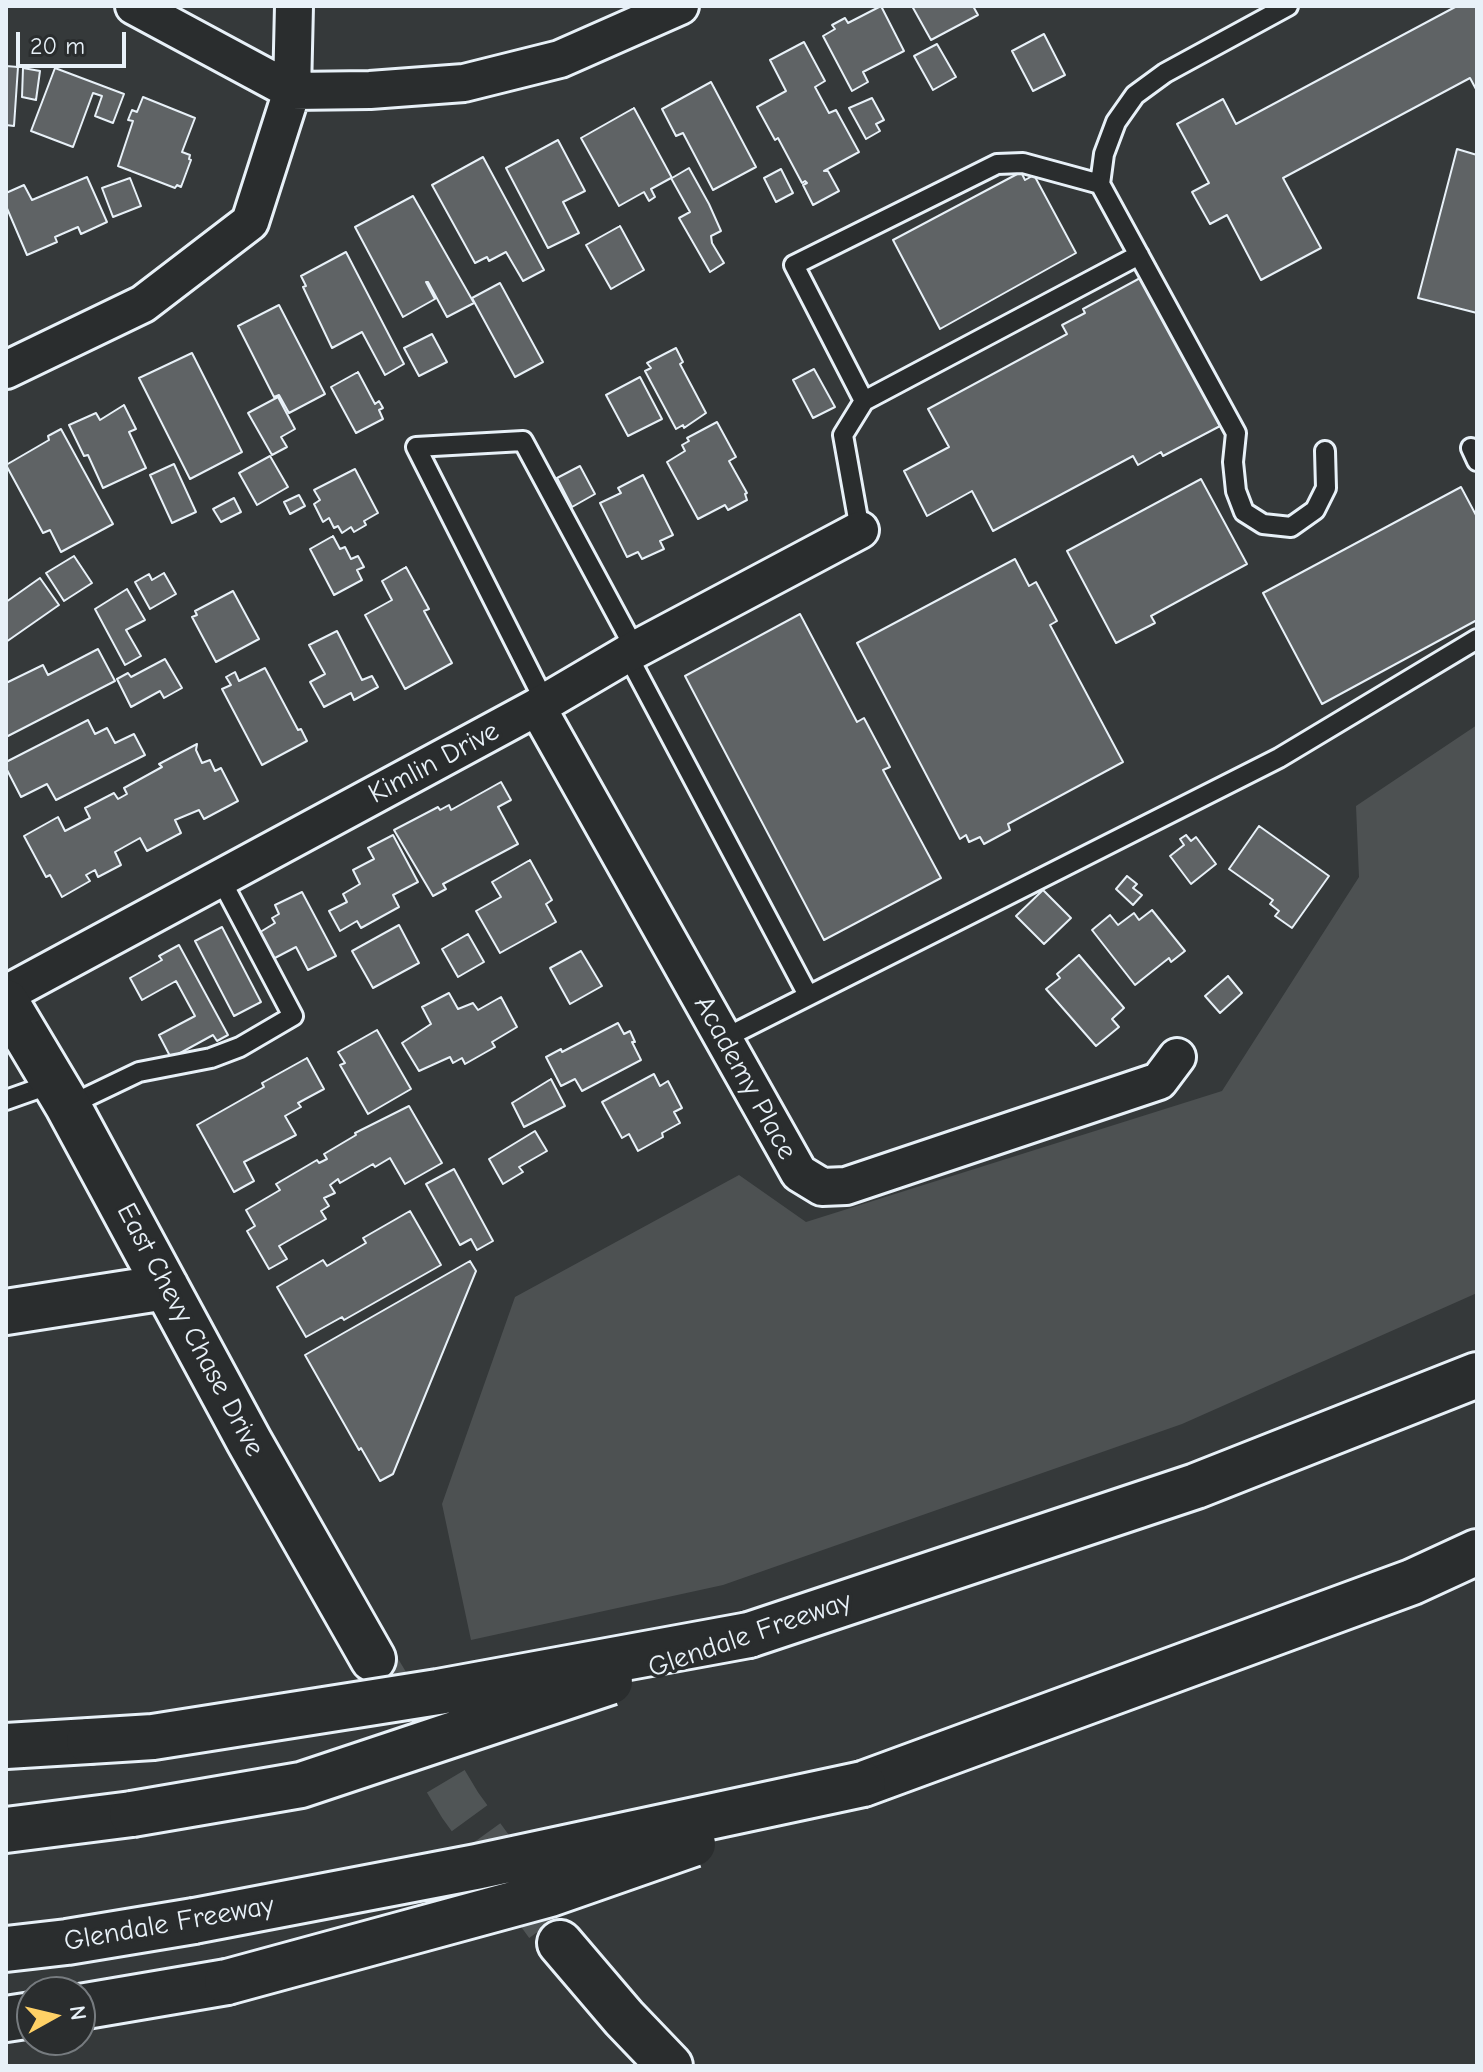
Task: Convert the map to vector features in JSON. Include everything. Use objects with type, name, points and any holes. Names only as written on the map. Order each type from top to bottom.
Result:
[{"type":"main road","name":"East Chevy Chase Drive","points":[[6,1002],[61,1095],[249,1441],[373,1659]]},
{"type":"main road","points":[[6,1312],[166,1287]]},
{"type":"main road","name":"Glendale Freeway","points":[[6,1830],[132,1814],[301,1785],[1196,1486],[1477,1375]]},
{"type":"main road","name":"Glendale Freeway","points":[[6,1949],[194,1921],[476,1867],[863,1784],[1398,1588],[1477,1552]]},
{"type":"main road","points":[[6,1746],[153,1737],[438,1692],[749,1635]]},
{"type":"main road","points":[[96,2004],[227,1982],[550,1894],[863,1784]]},
{"type":"main road","points":[[560,1943],[670,2066]]},
{"type":"street","points":[[134,6],[292,91],[370,90],[464,83],[560,59],[680,6]]},
{"type":"street","points":[[6,370],[143,304],[250,222],[292,91],[294,6]]},
{"type":"street","name":"Kimlin Drive","points":[[6,994],[860,530]]},
{"type":"street","name":"Academy Place","points":[[541,705],[799,1173],[822,1187],[846,1186],[1159,1081],[1177,1057]]},
{"type":"lane","points":[[1288,6],[1165,73],[1135,95],[1116,122],[1104,154],[1100,184],[1236,433],[1233,462],[1236,491],[1244,512],[1263,524],[1291,527],[1315,510],[1326,488],[1325,451]]},
{"type":"lane","points":[[864,401],[794,265],[997,164],[1023,163],[1100,184]]},
{"type":"lane","points":[[860,530],[843,435],[864,401],[1139,255]]},
{"type":"lane","points":[[541,705],[416,447],[523,441],[808,995]]},
{"type":"lane","points":[[723,1039],[1279,758],[1477,639]]},
{"type":"lane","points":[[6,1100],[61,1095],[139,1072],[211,1058],[240,1047],[293,1016],[220,878]]},
{"type":"shaded area","points":[[1477,725],[1477,1293],[1182,1424],[723,1585],[471,1640],[442,1504],[515,1297],[739,1175],[806,1222],[1222,1091],[1359,877],[1356,806]]},
{"type":"building","points":[[881,6],[904,51],[863,72],[868,82],[852,91],[823,36],[835,29],[832,25],[845,18],[848,23]]},
{"type":"building","points":[[912,6],[973,6],[978,15],[931,40]]},
{"type":"building","points":[[1457,6],[1477,6],[1477,91],[1470,78],[1283,178],[1321,248],[1261,280],[1227,215],[1210,224],[1192,192],[1209,183],[1177,124],[1223,99],[1236,124]]},
{"type":"building","points":[[1044,34],[1065,75],[1033,91],[1012,51]]},
{"type":"building","points":[[804,42],[825,81],[815,87],[829,113],[836,110],[859,152],[824,171],[828,171],[839,191],[813,205],[803,185],[807,183],[802,183],[757,107],[786,91],[770,60]]},
{"type":"building","points":[[937,44],[956,77],[933,90],[914,56]]},
{"type":"building","points":[[6,66],[18,67],[14,126],[6,125]]},
{"type":"building","points":[[23,68],[40,71],[36,100],[22,97]]},
{"type":"building","points":[[55,68],[124,94],[113,123],[95,116],[102,96],[93,93],[73,147],[31,131]]},
{"type":"building","points":[[711,82],[756,167],[713,190],[683,133],[676,136],[662,109]]},
{"type":"building","points":[[143,97],[195,118],[182,152],[190,155],[191,160],[181,187],[177,185],[175,188],[118,166],[133,121],[128,120],[132,110],[137,112]]},
{"type":"building","points":[[872,98],[884,120],[876,124],[880,131],[866,139],[849,108]]},
{"type":"building","points":[[634,108],[672,178],[689,168],[709,204],[721,231],[711,236],[712,243],[724,263],[710,272],[679,218],[690,212],[671,178],[651,189],[655,197],[649,201],[644,192],[619,206],[581,138]]},
{"type":"building","points":[[558,140],[585,191],[563,202],[579,233],[548,248],[506,168]]},
{"type":"building","points":[[1457,149],[1477,155],[1477,313],[1418,298]]},
{"type":"building","points":[[483,157],[544,270],[523,281],[506,252],[489,261],[487,257],[475,263],[432,185]]},
{"type":"building","points":[[781,169],[793,193],[776,202],[764,178]]},
{"type":"building","points":[[1021,172],[1025,180],[1034,175],[1076,253],[940,329],[893,240]]},
{"type":"building","points":[[87,177],[107,222],[81,234],[78,227],[55,237],[57,242],[27,255],[6,206],[6,193],[24,185],[32,200]]},
{"type":"building","points":[[130,178],[141,206],[113,217],[102,188]]},
{"type":"building","points":[[413,196],[474,303],[447,317],[426,282],[435,299],[403,317],[355,227]]},
{"type":"building","points":[[620,226],[644,270],[611,289],[586,245]]},
{"type":"building","points":[[346,252],[404,364],[385,375],[362,332],[332,348],[303,287],[306,286],[301,276]]},
{"type":"building","points":[[1142,277],[1222,425],[1163,456],[1161,452],[1138,465],[1133,456],[993,531],[972,491],[927,516],[904,471],[949,447],[928,409],[1067,334],[1062,325],[1085,313],[1083,309]]},
{"type":"building","points":[[500,283],[543,362],[515,377],[472,298]]},
{"type":"building","points":[[279,305],[325,394],[289,413],[279,395],[274,397],[238,326]]},
{"type":"building","points":[[432,334],[447,362],[419,376],[404,348]]},
{"type":"building","points":[[676,348],[683,362],[680,364],[706,413],[684,428],[683,425],[676,429],[645,371],[651,368],[647,363]]},
{"type":"building","points":[[192,353],[242,452],[190,479],[139,378]]},
{"type":"building","points":[[814,369],[835,407],[813,418],[793,380]]},
{"type":"building","points":[[358,372],[375,404],[379,401],[383,408],[379,410],[383,419],[356,433],[331,387]]},
{"type":"building","points":[[640,377],[662,419],[628,436],[606,395]]},
{"type":"building","points":[[278,397],[295,429],[281,437],[287,447],[272,455],[248,413]]},
{"type":"building","points":[[124,405],[136,429],[129,432],[146,468],[103,488],[88,455],[84,456],[69,425],[96,413],[100,420]]},
{"type":"building","points":[[717,422],[736,457],[729,461],[747,493],[747,500],[728,510],[725,505],[698,519],[667,462],[685,451],[682,445],[689,441],[687,438]]},
{"type":"building","points":[[61,429],[113,524],[61,552],[50,530],[43,533],[6,465],[49,440],[48,436]]},
{"type":"building","points":[[270,456],[288,487],[257,505],[239,473]]},
{"type":"building","points":[[174,464],[196,512],[172,523],[150,475]]},
{"type":"building","points":[[580,466],[595,494],[572,507],[557,478]]},
{"type":"building","points":[[355,469],[378,513],[364,521],[366,525],[354,532],[351,527],[342,533],[338,526],[334,528],[329,518],[323,522],[314,504],[320,500],[314,490]]},
{"type":"building","points":[[643,475],[673,535],[660,541],[664,549],[642,559],[638,552],[627,557],[600,503],[621,493],[618,488]]},
{"type":"building","points":[[1201,479],[1247,564],[1151,616],[1155,623],[1116,643],[1067,551]]},
{"type":"building","points":[[1461,487],[1477,517],[1477,620],[1322,704],[1263,593]]},
{"type":"building","points":[[299,495],[305,506],[290,514],[284,502]]},
{"type":"building","points":[[234,498],[241,512],[221,522],[213,509]]},
{"type":"building","points":[[333,536],[340,549],[345,547],[351,559],[358,556],[364,567],[357,570],[362,580],[334,595],[310,549]]},
{"type":"building","points":[[74,556],[92,583],[64,601],[46,573]]},
{"type":"building","points":[[1015,559],[1029,586],[1036,582],[1057,621],[1050,625],[1123,762],[1008,824],[1010,830],[984,844],[980,837],[969,842],[966,835],[960,839],[857,643]]},
{"type":"building","points":[[406,567],[429,609],[424,611],[452,663],[405,689],[365,615],[392,600],[382,581]]},
{"type":"building","points":[[164,573],[176,594],[150,609],[135,582],[149,574],[152,580]]},
{"type":"building","points":[[40,578],[59,605],[6,642],[6,602]]},
{"type":"building","points":[[127,589],[145,620],[126,630],[141,656],[125,665],[95,609]]},
{"type":"building","points":[[233,591],[259,639],[216,662],[192,617],[197,615],[195,611]]},
{"type":"building","points":[[800,614],[857,722],[864,718],[890,767],[883,770],[941,878],[824,940],[685,676]]},
{"type":"building","points":[[337,631],[362,680],[372,676],[378,687],[354,700],[351,693],[324,707],[310,682],[325,674],[309,645]]},
{"type":"building","points":[[98,649],[115,681],[6,737],[6,683],[43,665],[48,675]]},
{"type":"building","points":[[165,659],[182,688],[164,698],[160,691],[131,707],[117,679],[128,673],[131,677]]},
{"type":"building","points":[[265,668],[307,741],[262,765],[222,689],[231,685],[226,677],[235,672],[239,681]]},
{"type":"building","points":[[88,720],[95,734],[107,728],[115,743],[134,734],[145,755],[56,800],[47,784],[21,797],[6,762]]},
{"type":"building","points":[[197,744],[196,750],[202,763],[210,760],[215,771],[221,768],[238,801],[204,819],[199,810],[175,820],[181,833],[147,851],[140,838],[115,852],[121,865],[98,877],[95,870],[86,875],[90,881],[62,897],[50,875],[46,877],[24,836],[58,817],[65,831],[90,818],[85,808],[114,793],[118,799],[127,794],[124,788],[162,767],[159,764]]},
{"type":"building","points":[[501,782],[511,800],[498,807],[518,844],[443,884],[446,889],[433,896],[394,830],[438,807],[440,810],[449,805],[451,810]]},
{"type":"building","points":[[1259,826],[1329,876],[1292,928],[1275,916],[1279,911],[1270,904],[1273,900],[1229,869]]},
{"type":"building","points":[[393,835],[418,882],[393,895],[399,907],[361,928],[357,921],[340,931],[329,911],[347,902],[343,894],[360,884],[353,870],[374,859],[368,848]]},
{"type":"building","points":[[1186,835],[1191,841],[1196,837],[1216,864],[1191,884],[1170,856],[1184,845],[1180,839]]},
{"type":"building","points":[[530,860],[552,900],[546,904],[556,922],[500,953],[476,911],[501,897],[492,882]]},
{"type":"building","points":[[1127,876],[1137,884],[1133,888],[1142,895],[1133,905],[1116,889]]},
{"type":"building","points":[[1043,890],[1071,918],[1044,944],[1016,916]]},
{"type":"building","points":[[302,892],[336,956],[308,970],[296,947],[271,960],[257,934],[275,923],[272,918],[279,914],[275,905]]},
{"type":"building","points":[[1152,910],[1185,951],[1171,962],[1169,958],[1135,985],[1092,930],[1110,915],[1118,925],[1134,913],[1139,920]]},
{"type":"building","points":[[399,925],[419,963],[373,988],[352,951]]},
{"type":"building","points":[[222,927],[261,1002],[234,1016],[195,941]]},
{"type":"building","points":[[468,934],[484,962],[458,977],[442,949]]},
{"type":"building","points":[[179,945],[228,1035],[217,1041],[213,1035],[171,1058],[159,1035],[195,1016],[176,981],[142,1000],[130,978],[162,960],[159,956]]},
{"type":"building","points":[[581,951],[602,986],[570,1004],[550,968]]},
{"type":"building","points":[[1079,955],[1124,1008],[1112,1019],[1119,1027],[1096,1046],[1046,989],[1060,978],[1057,974]]},
{"type":"building","points":[[1228,976],[1242,993],[1220,1013],[1205,996]]},
{"type":"building","points":[[449,993],[458,1009],[473,1003],[478,1010],[501,997],[517,1027],[492,1042],[495,1047],[465,1064],[462,1058],[453,1063],[450,1057],[419,1071],[402,1043],[431,1024],[422,1007]]},
{"type":"building","points":[[618,1023],[624,1034],[630,1031],[641,1060],[582,1091],[575,1079],[561,1086],[546,1057]]},
{"type":"building","points":[[377,1030],[411,1089],[368,1114],[340,1065],[345,1063],[338,1052]]},
{"type":"building","points":[[307,1058],[324,1089],[298,1103],[301,1107],[285,1116],[296,1135],[244,1162],[254,1181],[234,1192],[197,1125]]},
{"type":"building","points":[[654,1074],[660,1086],[668,1081],[682,1108],[674,1112],[680,1123],[638,1151],[629,1134],[622,1138],[602,1102]]},
{"type":"building","points":[[551,1079],[565,1106],[524,1127],[512,1103]]},
{"type":"building","points":[[409,1106],[442,1163],[405,1184],[390,1158],[340,1183],[338,1179],[330,1185],[335,1193],[324,1198],[329,1206],[321,1211],[326,1219],[279,1246],[287,1259],[269,1269],[247,1231],[255,1226],[246,1210],[280,1190],[276,1184],[317,1160],[319,1163],[327,1159],[324,1154],[355,1133]]},
{"type":"building","points":[[535,1131],[547,1151],[519,1167],[523,1172],[503,1184],[489,1159]]},
{"type":"building","points":[[454,1169],[493,1241],[477,1250],[471,1239],[460,1245],[426,1184]]},
{"type":"building","points":[[410,1211],[441,1265],[344,1320],[342,1317],[306,1337],[277,1287],[323,1260],[327,1266],[366,1243],[363,1238]]},
{"type":"building","points":[[470,1261],[476,1271],[393,1474],[380,1481],[305,1355]]},
{"type":"tunnel","points":[[378,1668],[460,1805],[560,1943]]}]
